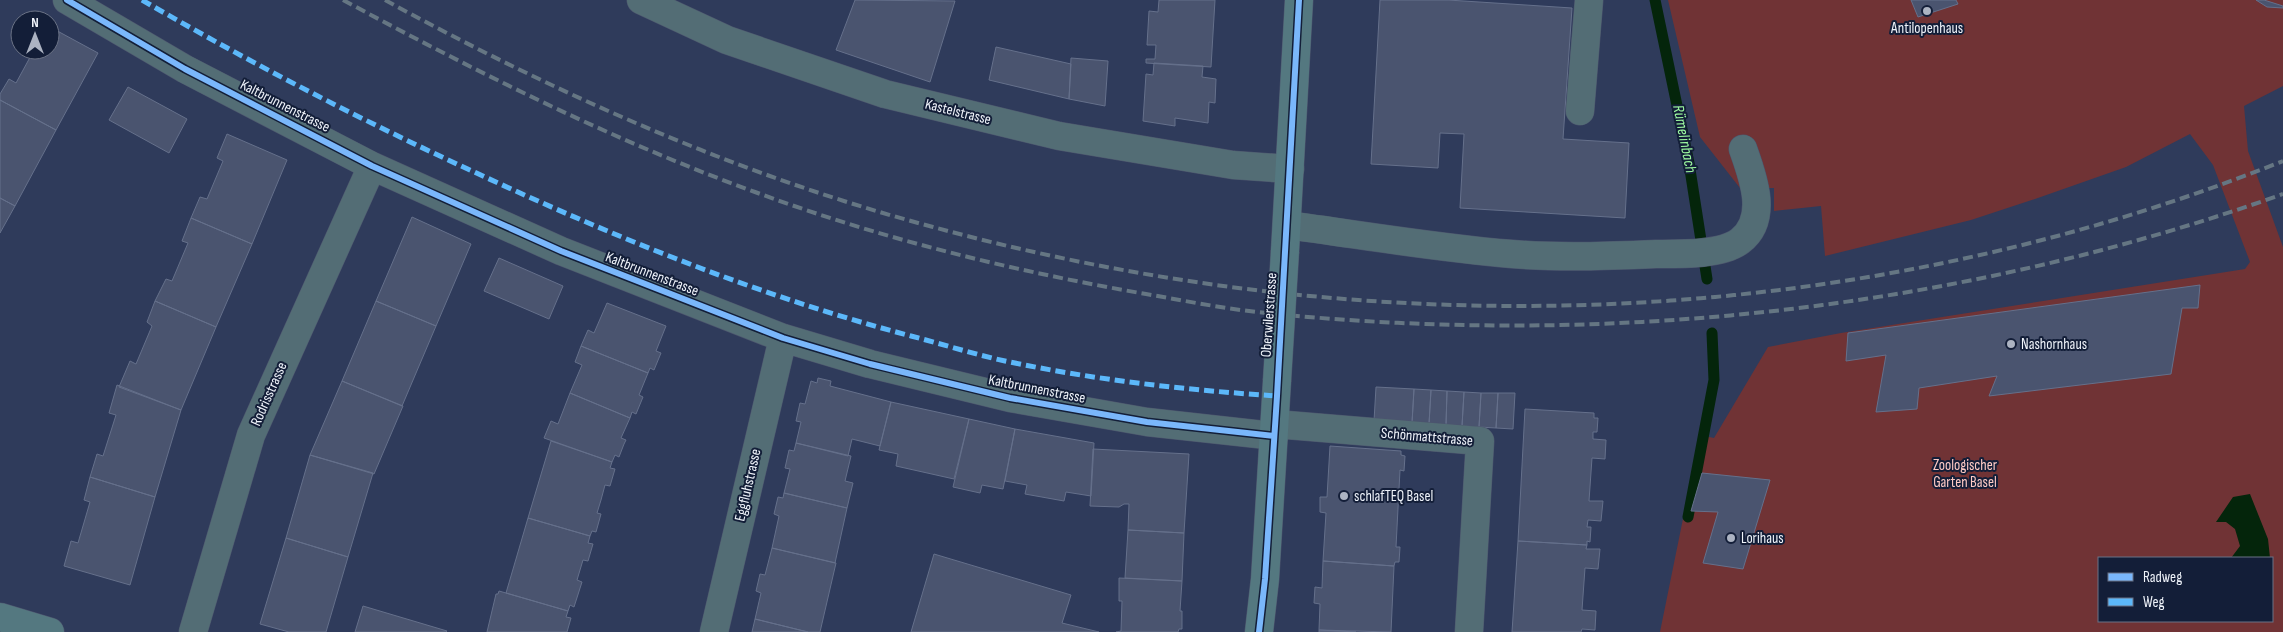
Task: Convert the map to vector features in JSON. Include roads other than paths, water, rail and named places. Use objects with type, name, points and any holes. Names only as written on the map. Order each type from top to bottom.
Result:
[{"type":"main road","name":"Oberwilerstrasse","points":[[1259,632],[1265,580],[1299,0]]},
{"type":"main road","points":[[0,617],[50,632]]},
{"type":"street","name":"Kaltbrunnenstrasse","points":[[67,0],[186,69],[372,166],[561,251],[783,338],[870,364],[1010,398],[1147,422],[1274,430]]},
{"type":"street","name":"Kastelstrasse","points":[[641,0],[727,40],[884,94],[1059,136],[1233,165],[1290,170]]},
{"type":"street","points":[[1580,111],[1589,0]]},
{"type":"street","points":[[1286,238],[1574,257],[1690,253],[1730,248],[1741,241],[1748,233],[1756,208],[1753,177],[1743,150]]},
{"type":"street","name":"Rodrisstrasse","points":[[193,632],[251,435],[372,166]]},
{"type":"street","name":"Eggfluhstrasse","points":[[714,632],[783,338]]},
{"type":"street","name":"Schönmattstrasse","points":[[1274,430],[1480,441],[1469,632]]},
{"type":"waterway","name":"Rümelinbach","points":[[1655,0],[1689,163],[1707,279]]},
{"type":"waterway","name":"Rümelinbach","points":[[1688,517],[1714,380],[1712,333]]},
{"type":"railway","points":[[343,0],[546,104],[702,172],[803,209],[899,239],[997,264],[1096,285],[1206,305],[1266,313],[1395,323],[1524,325],[1653,321],[1781,310],[1909,292],[2035,266],[2160,234],[2283,194]]},
{"type":"railway","points":[[385,0],[451,35],[584,100],[721,158],[791,183],[933,227],[1101,266],[1271,292],[1442,305],[1614,304],[1784,289],[1953,261],[2120,218],[2283,161]]},
{"type":"place","name":"Antilopenhaus","points":[[1927,11]]},
{"type":"place","name":"Nashornhaus","points":[[2011,344]]},
{"type":"place","name":"schlafTEQ Basel","points":[[1344,496]]},
{"type":"place","name":"Lorihaus","points":[[1731,538]]},
{"type":"park label","name":"Zoologischer Garten Basel","points":[[1965,474]]}]
